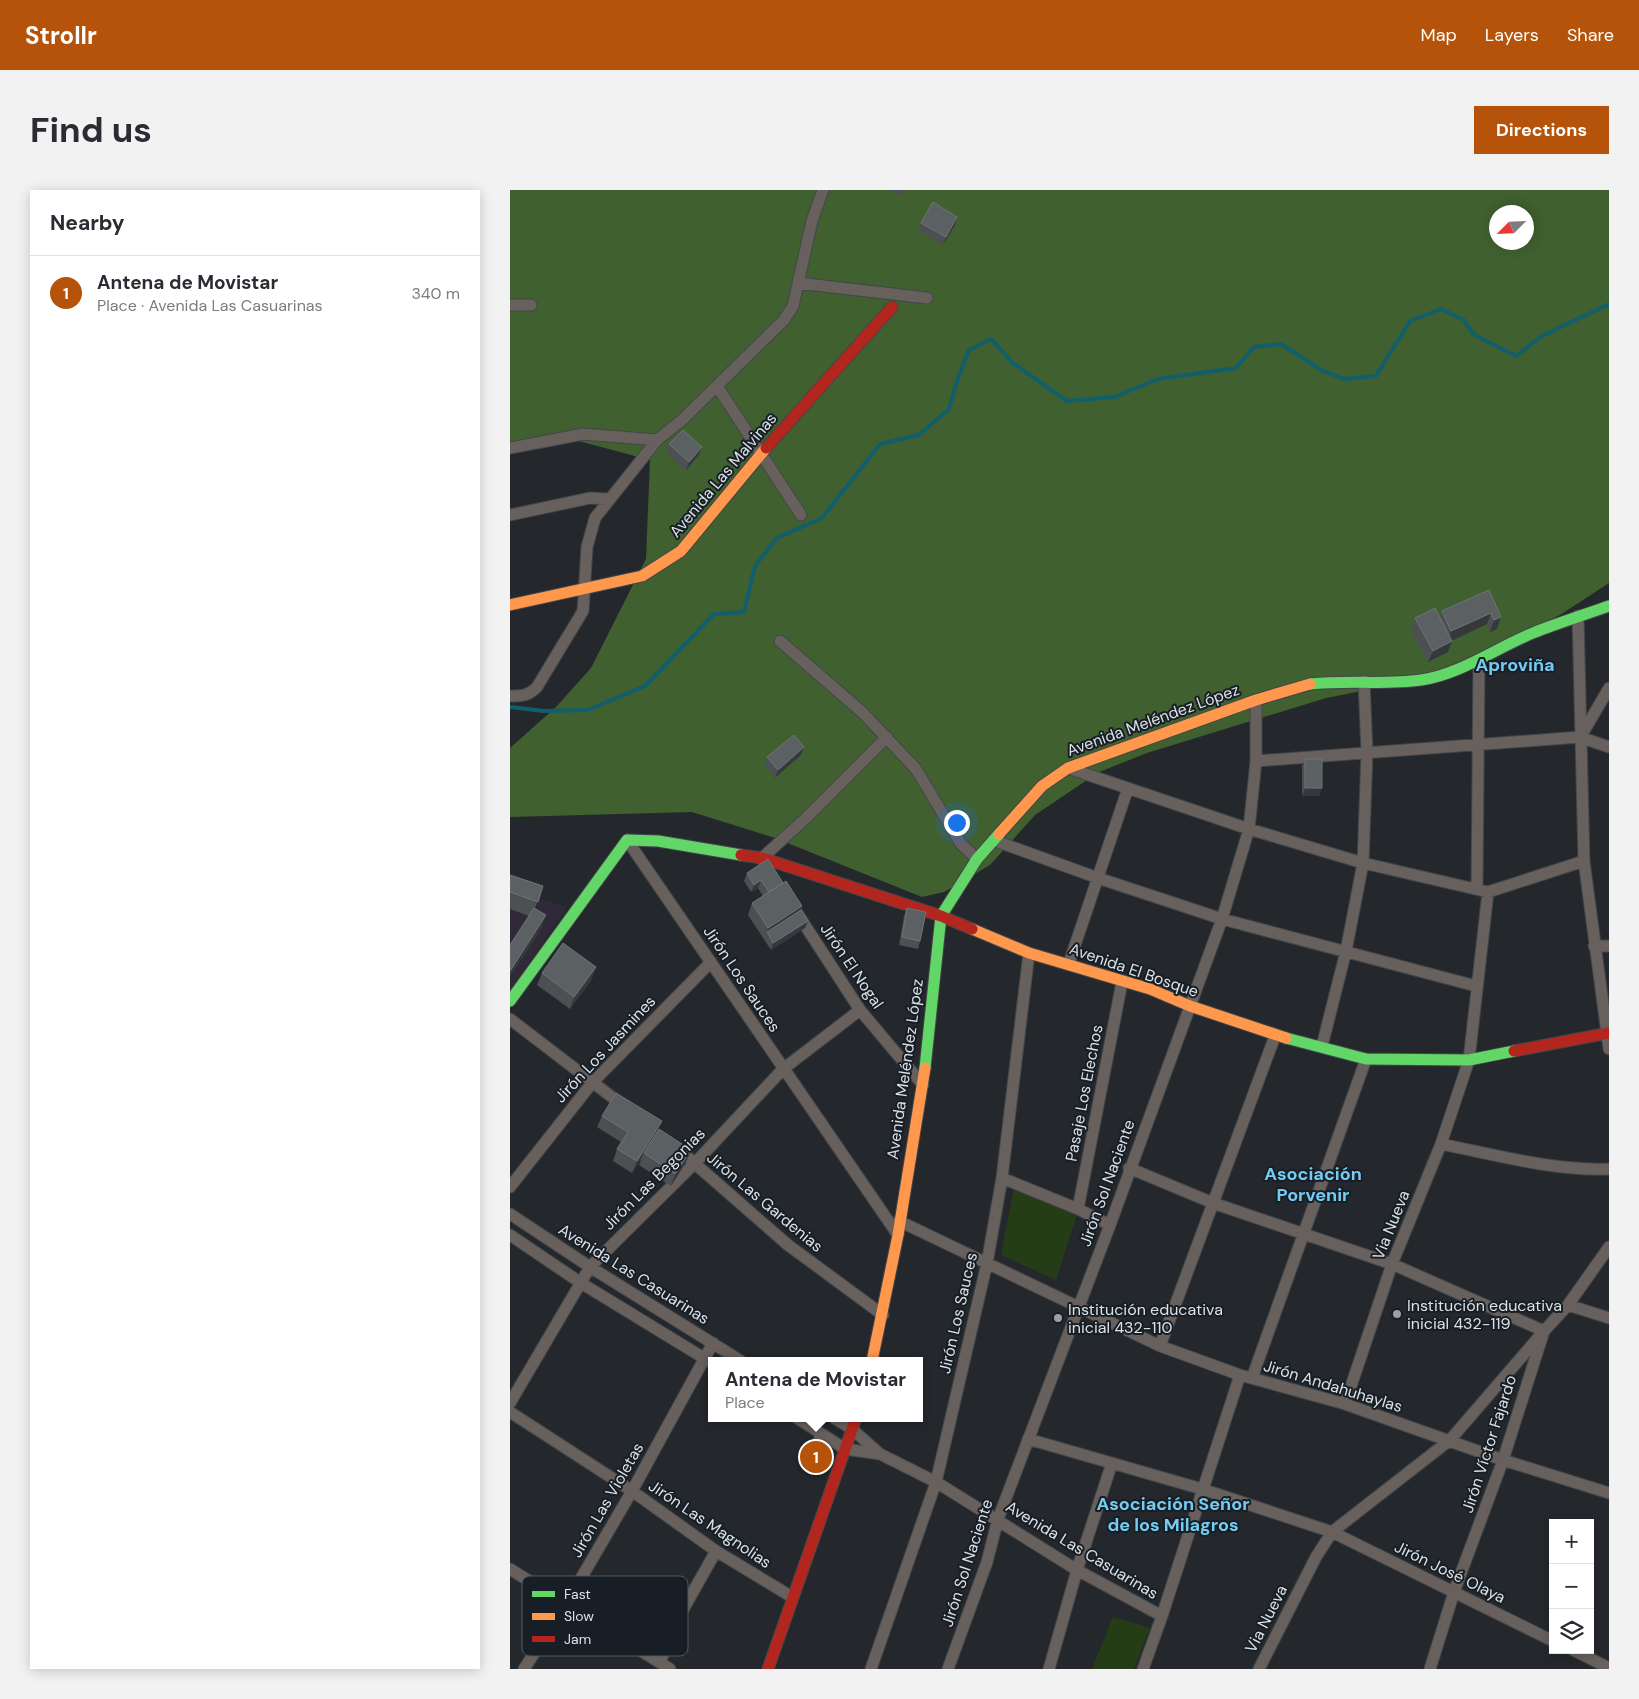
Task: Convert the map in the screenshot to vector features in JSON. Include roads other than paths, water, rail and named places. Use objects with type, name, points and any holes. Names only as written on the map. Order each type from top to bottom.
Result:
[{"type":"street","points":[[510,696],[530,694],[537,687],[583,611],[586,589],[587,547],[595,518],[608,499],[658,440],[717,386],[784,320],[793,306],[812,221],[824,190]]},
{"type":"street","points":[[798,283],[927,298]]},
{"type":"street","points":[[510,306],[531,305]]},
{"type":"street","name":"Avenida Las Malvinas","points":[[510,605],[642,576],[681,551],[760,454],[892,307]]},
{"type":"street","points":[[717,386],[801,515]]},
{"type":"street","points":[[510,448],[583,434],[658,440]]},
{"type":"street","points":[[510,515],[590,498],[608,499]]},
{"type":"street","name":"Avenida Meléndez López","points":[[873,1357],[898,1235],[923,1085],[940,916],[977,859],[1042,786],[1068,768],[1256,700],[1307,684],[1336,681],[1420,680],[1438,676],[1479,660],[1533,633],[1609,606]]},
{"type":"street","points":[[1578,616],[1584,861],[1609,1048]]},
{"type":"street","points":[[780,641],[862,712],[916,769],[961,844],[977,859]]},
{"type":"street","name":"Via Nueva","points":[[1344,1404],[1392,1264],[1441,1144],[1469,1060],[1482,891],[1479,660]]},
{"type":"street","points":[[1322,1046],[1346,951],[1363,863],[1368,752],[1364,681]]},
{"type":"street","points":[[1580,737],[1609,688]]},
{"type":"street","name":"Jirón Sol Naciente","points":[[948,1669],[987,1562],[998,1519],[1110,1226],[1129,1168],[1222,919],[1249,829],[1256,762],[1256,700]]},
{"type":"street","points":[[1256,762],[1580,737],[1609,747]]},
{"type":"street","points":[[772,874],[762,858],[805,819],[887,738]]},
{"type":"street","points":[[1068,768],[1249,829],[1363,863],[1482,891],[1584,861]]},
{"type":"street","points":[[1069,964],[1128,788]]},
{"type":"street","points":[[510,1001],[627,840]]},
{"type":"street","name":"Avenida El Bosque","points":[[627,840],[658,842],[762,858],[940,916],[1029,953],[1150,989],[1190,1006],[1275,1036],[1322,1046],[1366,1059],[1469,1060],[1608,1033]]},
{"type":"street","name":"Jirón Los Sauces","points":[[627,840],[898,1235]]},
{"type":"street","points":[[993,840],[1098,878],[1222,919],[1476,986]]},
{"type":"street","name":"Jirón El Nogal","points":[[793,906],[860,1010],[923,1085]]},
{"type":"street","points":[[1594,946],[1609,946]]},
{"type":"street","name":"Jirón Los Sauces","points":[[871,1669],[936,1482],[987,1263],[1002,1178],[1029,953]]},
{"type":"street","name":"Jirón Los Jasmines","points":[[510,1187],[592,1083],[710,962]]},
{"type":"street","name":"Pasaje Los Elechos","points":[[1078,1210],[1122,982]]},
{"type":"street","name":"Jirón Las Begonias","points":[[510,1403],[590,1267],[695,1163],[783,1069],[860,1010]]},
{"type":"street","points":[[510,1019],[630,1112]]},
{"type":"street","points":[[1160,1346],[1275,1036]]},
{"type":"street","points":[[1252,1378],[1366,1059]]},
{"type":"street","name":"Jirón Las Gardenias","points":[[668,1140],[788,1245],[883,1315]]},
{"type":"street","points":[[1441,1144],[1553,1166],[1590,1170],[1609,1169]]},
{"type":"street","points":[[1129,1168],[1214,1204],[1392,1264],[1544,1331]]},
{"type":"street","points":[[1002,1178],[1078,1210],[1110,1226]]},
{"type":"street","name":"Avenida Las Casuarinas","points":[[510,1214],[590,1267],[734,1357]]},
{"type":"street","points":[[899,1221],[987,1263]]},
{"type":"street","name":"Avenida Las Casuarinas","points":[[510,1235],[581,1283],[708,1361]]},
{"type":"street","name":"Jirón Víctor Fajardo","points":[[1430,1669],[1454,1592],[1503,1460],[1544,1331],[1568,1305],[1609,1247]]},
{"type":"street","name":"Jirón Andahuhaylas","points":[[987,1263],[1160,1346],[1240,1375],[1344,1404],[1503,1460],[1609,1493]]},
{"type":"street","points":[[1568,1305],[1609,1318]]},
{"type":"street","name":"Via Nueva","points":[[1259,1669],[1316,1557],[1332,1532],[1450,1440],[1544,1331]]},
{"type":"street","name":"Jirón Las Violetas","points":[[709,1357],[713,1344]]},
{"type":"street","name":"Jirón Las Violetas","points":[[582,1576],[708,1361]]},
{"type":"street","points":[[1143,1669],[1240,1375]]},
{"type":"street","name":"Jirón Las Magnolias","points":[[510,1412],[632,1491],[716,1551],[792,1597]]},
{"type":"street","name":"Avenida Las Casuarinas","points":[[803,1422],[845,1449],[880,1454],[936,1482],[1077,1570],[1162,1616]]},
{"type":"street","points":[[768,1669],[854,1424]]},
{"type":"street","name":"Avenida Las Casuarinas","points":[[854,1424],[880,1454]]},
{"type":"street","points":[[1028,1439],[1202,1488],[1332,1532]]},
{"type":"street","points":[[1049,1669],[1077,1570],[1112,1463]]},
{"type":"street","name":"Jirón José Olaya","points":[[1332,1532],[1549,1638]]},
{"type":"street","points":[[688,1601],[716,1551]]},
{"type":"street","points":[[510,1569],[522,1576]]},
{"type":"street","points":[[1581,1654],[1609,1668]]},
{"type":"street","name":"Jirón Las Violetas","points":[[524,1669],[532,1656]]},
{"type":"street","points":[[650,1656],[670,1669]]},
{"type":"street","points":[[660,1662],[663,1656]]},
{"type":"waterway","points":[[510,707],[544,711],[588,710],[645,686],[714,614],[744,612],[755,566],[777,538],[822,518],[880,444],[919,435],[949,409],[969,350],[991,339],[1013,363],[1067,401],[1115,397],[1158,379],[1236,368],[1254,347],[1281,344],[1321,370],[1344,379],[1376,376],[1410,321],[1441,309],[1464,320],[1473,334],[1516,356],[1542,336],[1609,304]]},
{"type":"place","name":"Institución educativa inicial 432-119","points":[[1397,1314]]},
{"type":"place","name":"Institución educativa inicial 432-110","points":[[1058,1318]]},
{"type":"place","name":"Antena de Movistar","points":[[816,1457]]},
{"type":"district","name":"Aproviña","points":[[1515,665]]},
{"type":"district","name":"Asociación Porvenir","points":[[1313,1184]]},
{"type":"district","name":"Asociación Señor de los Milagros","points":[[1173,1514]]}]
